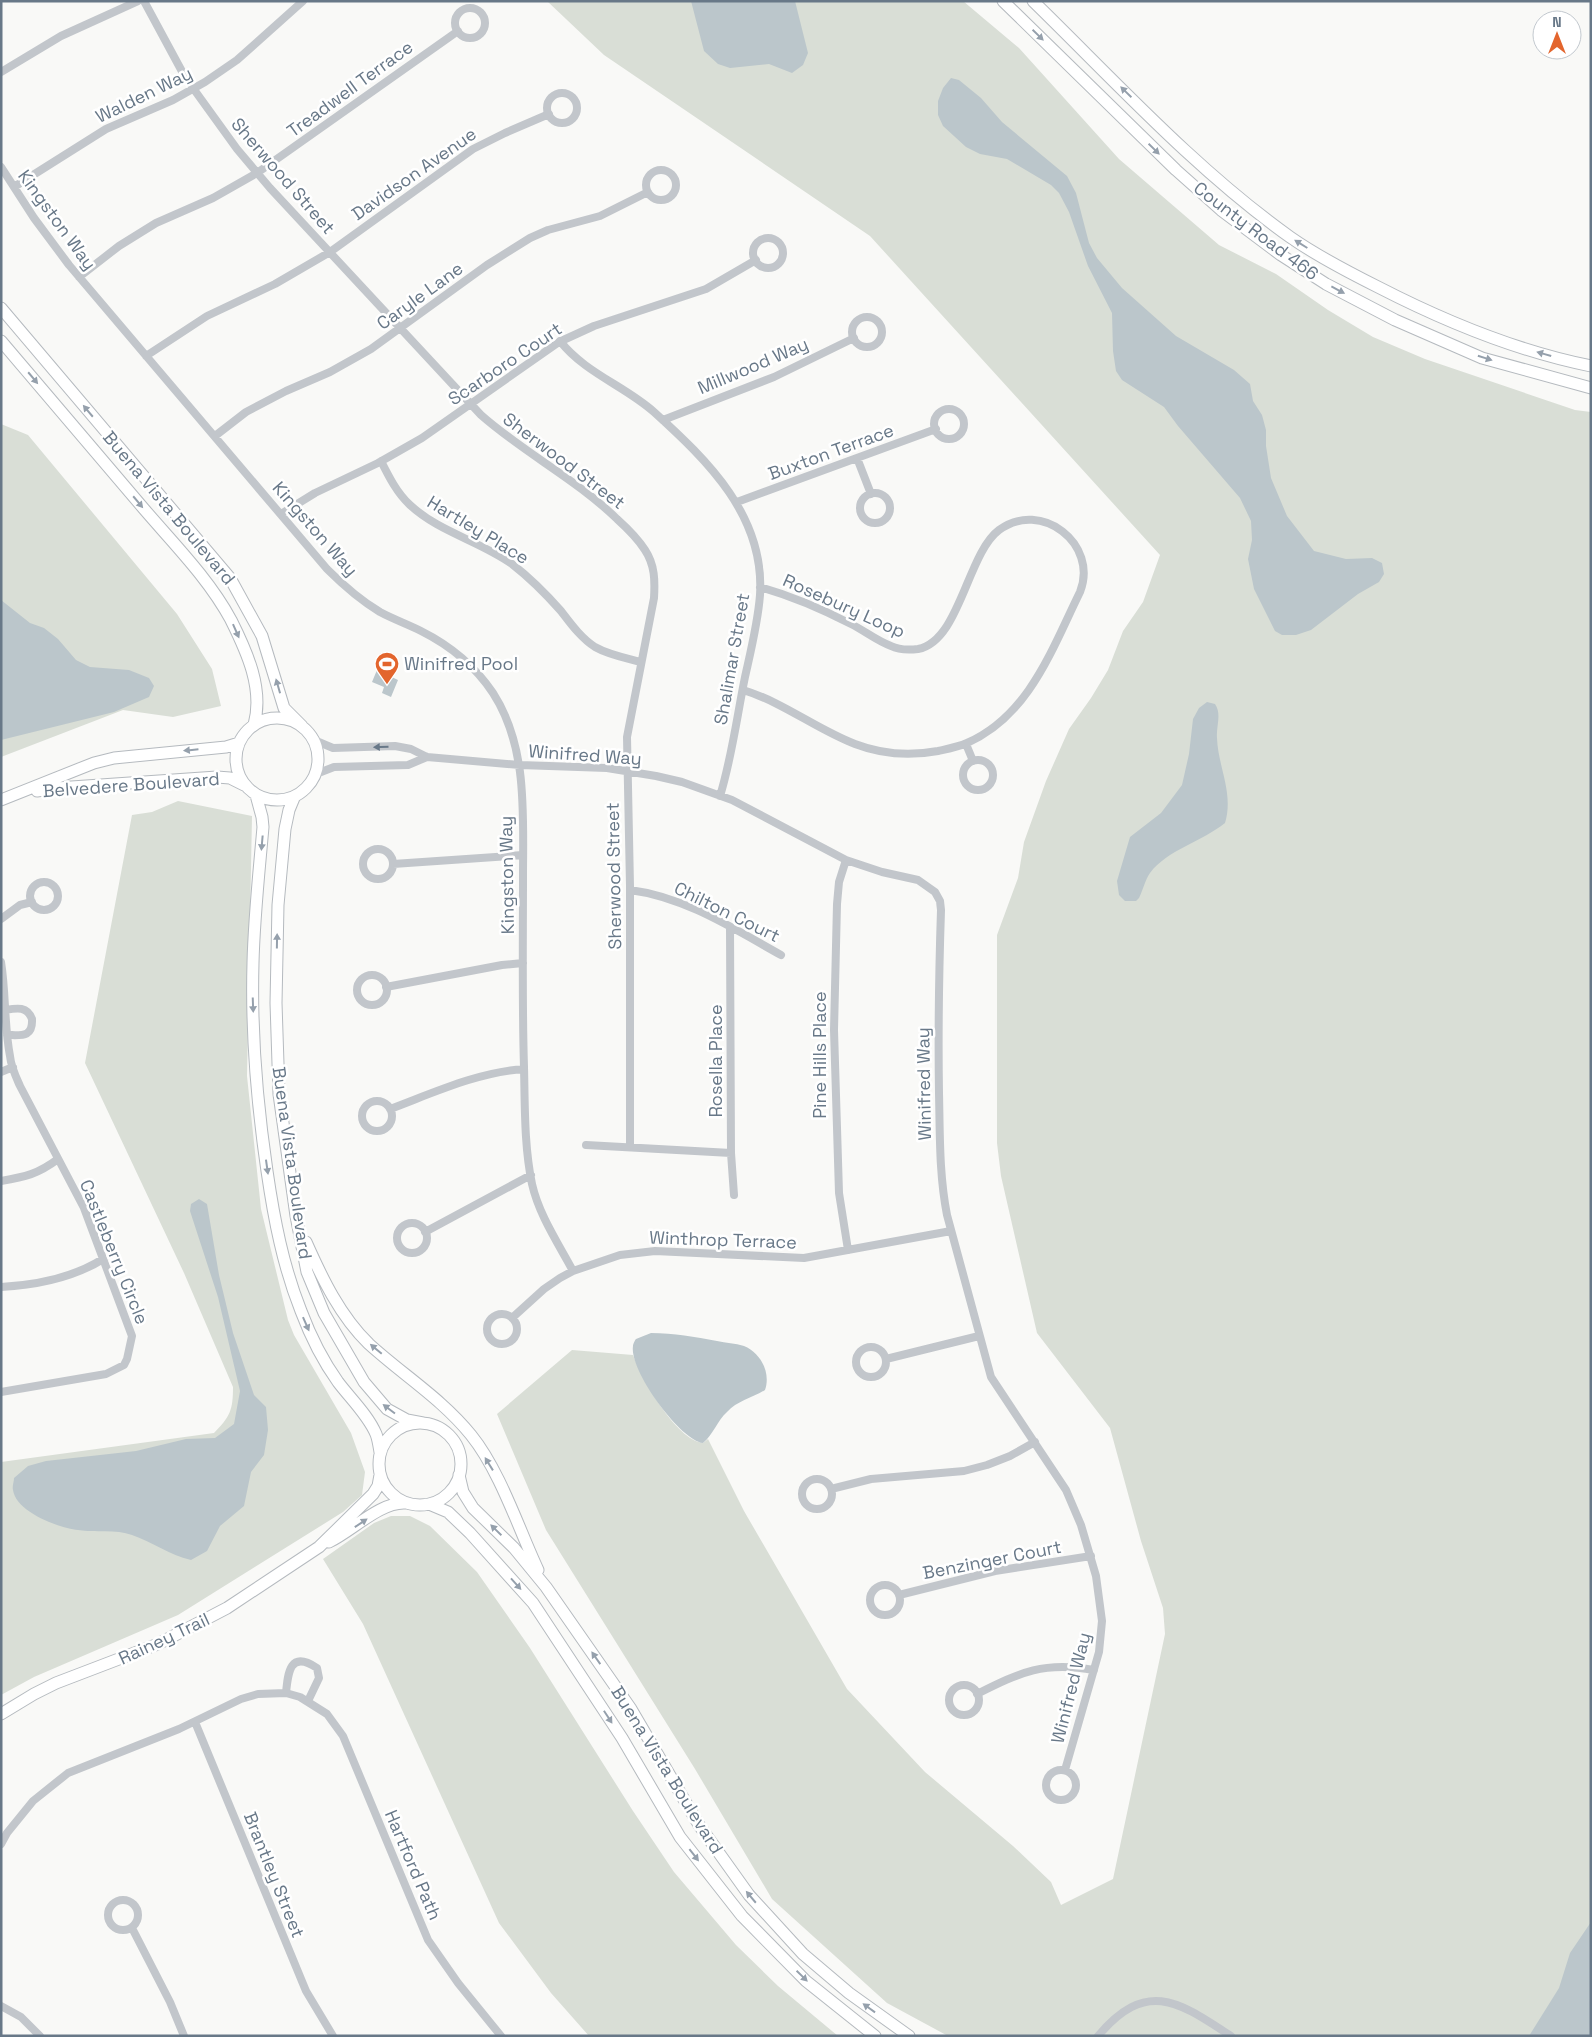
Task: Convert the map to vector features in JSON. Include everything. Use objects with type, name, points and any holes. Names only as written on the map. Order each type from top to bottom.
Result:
[{"type":"main road","name":"County Road 466","points":[[1003,1],[1176,170],[1221,210],[1281,255],[1326,284],[1395,320],[1482,358],[1591,388]]},
{"type":"main road","name":"County Road 466","points":[[1033,1],[1187,151],[1235,194],[1290,237],[1340,268],[1410,303],[1490,338],[1578,364],[1591,366]]},
{"type":"main road","name":"Buena Vista Boulevard","points":[[1,308],[230,578],[262,636],[284,708],[314,740],[318,751],[319,763],[316,774],[307,788],[294,798],[289,810],[278,905],[276,1003],[279,1094],[296,1216],[307,1272],[324,1313],[364,1382],[387,1409],[407,1420],[423,1423]]},
{"type":"main road","name":"Buena Vista Boulevard","points":[[1,341],[200,574],[230,619],[250,664],[258,694],[258,711],[254,725]]},
{"type":"main road","points":[[1549,377],[1565,376],[1574,371],[1578,364]]},
{"type":"main road","points":[[294,798],[281,801],[268,800],[256,795],[245,786],[239,776],[236,754],[239,743],[245,733],[254,725],[278,718],[291,720],[302,726]]},
{"type":"main road","name":"Belvedere Boulevard","points":[[1,800],[94,763],[114,758],[226,747],[239,743]]},
{"type":"main road","name":"Belvedere Boulevard","points":[[16,794],[57,788],[216,777],[230,778],[245,786]]},
{"type":"main road","name":"Buena Vista Boulevard","points":[[256,795],[263,827],[254,927],[254,1025],[261,1122],[274,1213],[286,1266],[301,1313],[336,1380],[372,1427],[380,1452]]},
{"type":"main road","points":[[296,1216],[320,1273],[342,1311],[368,1343],[439,1402],[471,1435],[496,1475],[546,1587]]},
{"type":"main road","points":[[423,1423],[437,1427],[449,1435],[457,1447],[461,1460],[459,1475],[453,1488],[443,1498],[430,1504],[418,1505],[407,1503],[395,1497],[386,1487],[380,1475],[379,1467],[380,1452],[392,1434],[401,1427],[423,1423]]},
{"type":"main road","name":"Rainey Trail","points":[[319,1547],[373,1494],[378,1486],[380,1475]]},
{"type":"main road","name":"Buena Vista Boulevard","points":[[459,1475],[463,1492],[473,1508],[514,1548],[546,1587],[631,1708],[698,1825],[749,1895],[803,1954],[849,1993],[909,2036]]},
{"type":"main road","name":"Rainey Trail","points":[[1,1714],[56,1683],[136,1654],[188,1630],[250,1594],[319,1547],[344,1535],[386,1507],[394,1503],[407,1503]]},
{"type":"main road","name":"Buena Vista Boulevard","points":[[430,1504],[448,1512],[470,1532],[533,1603],[622,1738],[680,1837],[742,1916],[806,1980],[875,2036]]},
{"type":"street","points":[[1,72],[61,36],[138,1]]},
{"type":"street","name":"Sherwood Street","points":[[144,1],[174,60],[193,89],[257,173],[471,405],[513,441],[564,474],[602,504],[624,525],[646,551],[654,573],[655,584],[652,612],[628,727],[630,1146]]},
{"type":"street","name":"Walden Way","points":[[14,187],[106,129],[173,100],[193,89],[237,60],[303,1]]},
{"type":"street","name":"Treadwell Terrace","points":[[79,278],[119,246],[156,222],[219,195],[257,173],[458,31]]},
{"type":"street","name":"Davidson Avenue","points":[[146,356],[207,316],[275,284],[330,252],[473,149],[549,114]]},
{"type":"street","name":"Kingston Way","points":[[1,167],[34,218],[79,278],[327,569],[345,587],[381,612],[436,639],[468,664],[492,691],[500,705],[514,737],[520,765],[523,855],[526,1150],[536,1196],[550,1229],[573,1271]]},
{"type":"street","name":"Caryle Lane","points":[[215,436],[246,412],[371,349],[487,265],[530,238],[548,230],[600,216],[648,192]]},
{"type":"street","name":"Scarboro Court","points":[[281,514],[315,493],[381,462],[422,438],[560,341],[594,326],[701,292],[756,260]]},
{"type":"street","name":"Millwood Way","points":[[663,420],[774,377],[854,338]]},
{"type":"street","name":"Shalimar Street","points":[[560,341],[575,358],[635,398],[663,420],[709,465],[737,502],[754,540],[758,559],[760,587],[758,612],[720,796]]},
{"type":"street","name":"Buxton Terrace","points":[[737,502],[936,429]]},
{"type":"street","points":[[857,458],[871,494]]},
{"type":"street","name":"Hartley Place","points":[[381,462],[400,495],[420,514],[446,529],[474,541],[510,563],[546,594],[580,635],[593,646],[603,651],[642,662]]},
{"type":"street","name":"Rosebury Loop","points":[[743,690],[789,709],[842,738],[874,750],[915,753],[931,752],[966,744],[996,726],[1024,699],[1034,686],[1080,592],[1084,565],[1081,555],[1070,537],[1060,529],[1044,522],[1028,520],[1008,524],[990,538],[942,633],[936,639],[919,648],[900,649],[891,646],[809,604],[760,587]]},
{"type":"street","points":[[314,740],[333,748],[395,746],[411,749],[427,757]]},
{"type":"street","points":[[966,744],[973,761]]},
{"type":"street","points":[[316,774],[334,767],[408,765],[427,757]]},
{"type":"street","name":"Winifred Way","points":[[427,757],[520,765],[579,766],[628,771],[682,782],[754,811],[808,842],[846,860],[882,872],[918,880],[935,892],[940,901],[938,1042],[940,1143],[943,1192],[951,1231],[978,1336],[991,1377],[1070,1498],[1091,1556],[1098,1585],[1102,1620],[1099,1652],[1065,1770]]},
{"type":"street","points":[[393,864],[523,855]]},
{"type":"street","name":"Pine Hills Place","points":[[846,860],[839,882],[837,904],[834,1030],[838,1193],[848,1250]]},
{"type":"street","name":"Chilton Court","points":[[630,890],[667,898],[730,927],[781,955]]},
{"type":"street","points":[[1,919],[20,905],[32,902]]},
{"type":"street","name":"Rosella Place","points":[[730,927],[731,1153],[734,1195]]},
{"type":"street","name":"Castleberry Circle","points":[[1,962],[4,1010],[13,1067],[20,1086],[84,1208],[132,1336],[128,1359],[124,1365],[106,1374],[1,1392]]},
{"type":"street","points":[[386,987],[502,965],[523,964]]},
{"type":"street","points":[[4,1010],[19,1008],[25,1010],[32,1019],[31,1029],[27,1033],[19,1036],[7,1035]]},
{"type":"street","points":[[1,1072],[13,1067]]},
{"type":"street","points":[[390,1109],[476,1078],[510,1070],[524,1069]]},
{"type":"street","points":[[586,1145],[731,1153]]},
{"type":"street","points":[[1,1181],[30,1176],[58,1159]]},
{"type":"street","points":[[425,1232],[530,1175]]},
{"type":"street","name":"Winthrop Terrace","points":[[512,1318],[544,1289],[573,1271],[598,1261],[636,1252],[676,1251],[789,1259],[804,1258],[951,1231]]},
{"type":"street","points":[[1,1287],[20,1286],[68,1276],[89,1268],[103,1259]]},
{"type":"street","points":[[886,1359],[978,1336]]},
{"type":"street","points":[[831,1489],[871,1479],[964,1471],[1010,1456],[1035,1442]]},
{"type":"street","name":"Benzinger Court","points":[[899,1595],[995,1571],[1091,1556]]},
{"type":"street","points":[[286,1693],[288,1671],[291,1665],[298,1662],[308,1662],[316,1668],[319,1678],[308,1701]]},
{"type":"street","points":[[977,1694],[1037,1668],[1064,1666],[1094,1670]]},
{"type":"street","name":"Hartford Path","points":[[1,1844],[7,1833],[33,1801],[68,1773],[195,1722],[241,1699],[258,1694],[286,1693],[308,1701],[327,1714],[343,1736],[435,1951],[501,2036]]},
{"type":"street","name":"Brantley Street","points":[[195,1722],[306,1991],[333,2036]]},
{"type":"street","points":[[132,1928],[170,2002],[184,2036]]},
{"type":"street","points":[[1098,2036],[1118,2015],[1136,2004],[1161,2000],[1178,2004],[1192,2011],[1232,2036]]},
{"type":"street","points":[[1,2006],[21,2017],[40,2036]]},
{"type":"street","points":[[1103,2036],[1105,2027]]},
{"type":"shaded area","points":[[547,1],[963,1],[1019,48],[1119,159],[1219,245],[1276,274],[1328,310],[1373,337],[1425,359],[1575,410],[1591,412],[1591,2036],[948,2036],[887,2003],[772,1899],[695,1769],[546,1530],[497,1414],[572,1350],[633,1355],[652,1393],[671,1420],[693,1439],[703,1443],[708,1439],[744,1511],[847,1689],[925,1772],[1013,1846],[1051,1882],[1061,1905],[1113,1879],[1165,1634],[1163,1608],[1141,1541],[1110,1428],[1037,1333],[1001,1176],[997,1143],[997,935],[1018,878],[1024,842],[1046,781],[1069,729],[1108,670],[1123,631],[1143,602],[1160,555],[870,236],[604,55]]},
{"type":"shaded area","points":[[691,1],[795,1],[808,53],[803,65],[792,73],[769,64],[730,68],[718,64],[704,51]]},
{"type":"shaded area","points":[[951,78],[959,80],[981,98],[1002,122],[1067,176],[1076,193],[1089,243],[1097,258],[1122,288],[1176,336],[1234,370],[1250,384],[1253,401],[1262,415],[1266,430],[1266,446],[1271,478],[1287,516],[1314,551],[1346,559],[1372,558],[1382,563],[1384,574],[1379,582],[1358,594],[1311,630],[1296,635],[1282,635],[1275,631],[1254,589],[1248,559],[1252,540],[1251,521],[1240,498],[1164,407],[1122,380],[1116,371],[1113,351],[1112,313],[1088,266],[1069,212],[1059,193],[1051,185],[1007,159],[980,154],[966,147],[943,126],[938,115],[938,101],[943,88]]},
{"type":"shaded area","points":[[1,424],[28,435],[177,614],[212,669],[221,706],[173,717],[123,710],[1,757]]},
{"type":"shaded area","points":[[1,600],[30,623],[44,628],[58,639],[76,660],[90,667],[129,670],[149,678],[154,686],[149,697],[114,712],[1,740]]},
{"type":"shaded area","name":"Winifred Pool","points":[[377,670],[398,680],[391,697],[382,693],[384,687],[372,682]]},
{"type":"shaded area","points":[[1207,702],[1215,704],[1218,712],[1218,749],[1228,801],[1225,823],[1175,852],[1157,865],[1150,873],[1139,898],[1136,901],[1125,901],[1119,895],[1117,881],[1130,837],[1161,813],[1182,785],[1189,754],[1193,719],[1199,708]]},
{"type":"shaded area","points":[[178,801],[252,816],[247,1076],[261,1209],[288,1320],[294,1335],[351,1433],[365,1472],[362,1495],[343,1512],[178,1615],[34,1677],[1,1695],[1,1462],[214,1433],[230,1413],[233,1387],[184,1273],[85,1063],[132,815],[152,812]]},
{"type":"shaded area","points":[[199,1199],[207,1204],[219,1275],[233,1333],[254,1395],[266,1407],[268,1430],[264,1455],[251,1472],[244,1506],[220,1526],[207,1551],[191,1560],[175,1555],[126,1533],[70,1529],[40,1518],[22,1505],[16,1498],[13,1487],[14,1478],[28,1466],[46,1461],[136,1451],[186,1439],[215,1438],[234,1424],[240,1391],[218,1297],[190,1211],[191,1204]]},
{"type":"shaded area","points":[[651,1333],[684,1335],[744,1346],[750,1349],[763,1364],[767,1377],[765,1390],[731,1408],[703,1443],[693,1439],[682,1430],[658,1402],[639,1371],[634,1357],[633,1344],[636,1339]]},
{"type":"shaded area","points":[[391,1516],[410,1516],[430,1526],[477,1572],[530,1648],[633,1811],[674,1872],[736,1945],[778,1986],[838,2036],[589,2036],[551,1993],[499,1923],[363,1624],[323,1559],[374,1523]]},
{"type":"shaded area","points":[[1591,1922],[1591,2036],[1529,2036],[1559,1988],[1570,1953]]},
{"type":"place","name":"Winifred Pool","points":[[387,685]]}]
